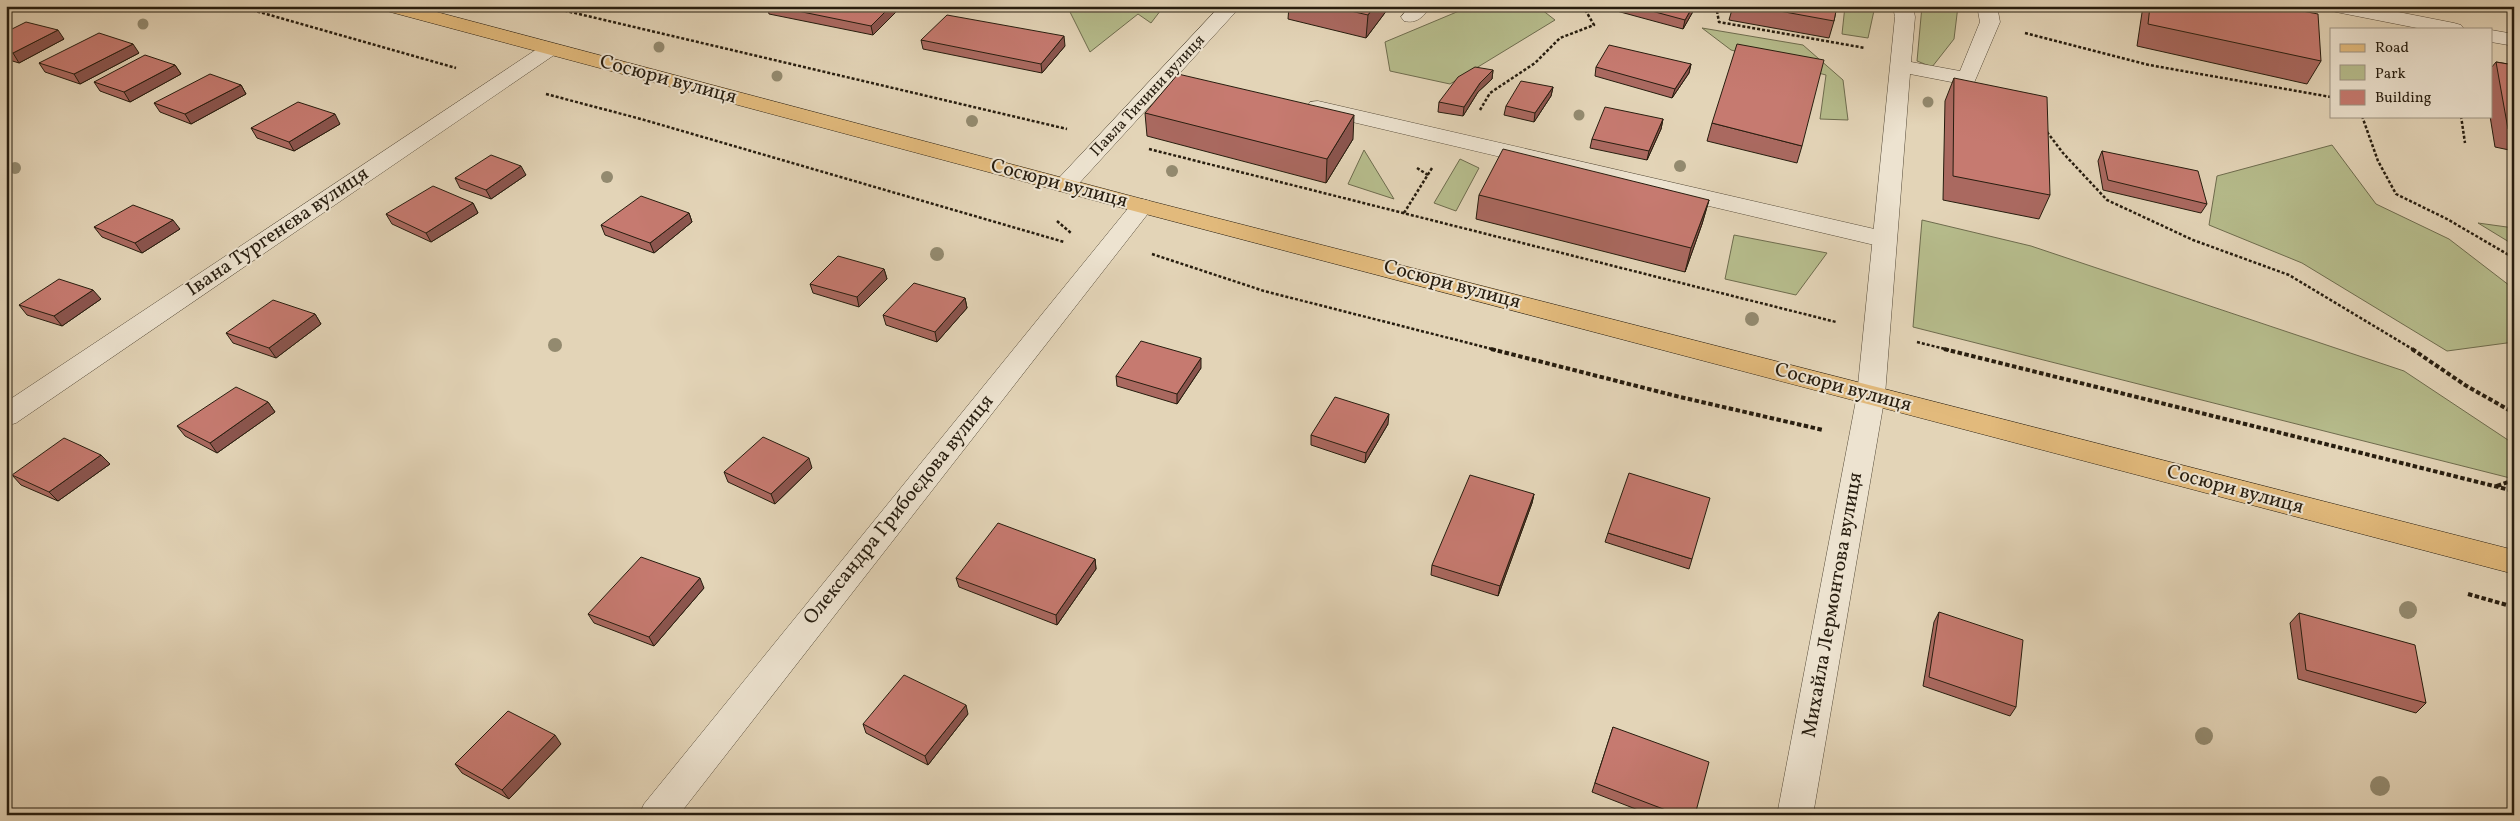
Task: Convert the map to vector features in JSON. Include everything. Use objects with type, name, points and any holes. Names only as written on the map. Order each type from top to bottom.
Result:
[{"type":"main road","name":"Сосюри вулиця","points":[[390,6],[1142,206],[2514,562]]},
{"type":"street","name":"Павла Тичини вулиця","points":[[1065,185],[1108,139],[1179,75],[1231,6]]},
{"type":"street","name":"Михайла Лермонтова вулиця","points":[[1795,815],[1870,395],[1905,16],[1902,6]]},
{"type":"street","points":[[2336,6],[2449,28]]},
{"type":"street","points":[[1900,61],[1967,79],[1989,14]]},
{"type":"street","points":[[2492,36],[2514,40]]},
{"type":"street","name":"Івана Тургенєва вулиця","points":[[6,416],[550,49]]},
{"type":"street","points":[[1302,103],[1883,239]]},
{"type":"street","name":"Олександра Грибоєдова вулиця","points":[[657,815],[1142,206]]},
{"type":"path","points":[[238,6],[407,52],[501,82],[641,119],[1070,243]]},
{"type":"path","points":[[545,6],[1108,139],[2514,491]]},
{"type":"path","points":[[1404,213],[1490,93],[1535,63],[1560,38],[1594,25],[1583,6]]},
{"type":"path","points":[[1716,6],[1719,22],[1900,61]]},
{"type":"path","points":[[1989,14],[2149,65],[2330,97]]},
{"type":"path","points":[[2363,118],[2378,161],[2396,194],[2447,219],[2514,258]]},
{"type":"path","points":[[2461,118],[2465,144]]},
{"type":"path","points":[[2046,130],[2063,153],[2107,200],[2193,240],[2289,275],[2402,341],[2465,385],[2514,413]]},
{"type":"path","points":[[1114,241],[1264,291],[1680,397],[1862,439]]},
{"type":"path","points":[[2496,486],[2514,480]]},
{"type":"green space","points":[[1076,6],[1164,6],[1151,23],[1138,14],[1090,52],[1070,12]]},
{"type":"green space","points":[[1471,6],[1537,6],[1555,20],[1450,84],[1390,71],[1385,42]]},
{"type":"green space","points":[[1845,6],[1875,6],[1868,38],[1842,34]]},
{"type":"green space","points":[[1922,6],[1958,6],[1954,39],[1932,67],[1917,61]]},
{"type":"green space","points":[[1702,28],[1803,45],[1843,80],[1848,120],[1820,119],[1826,75],[1731,50]]},
{"type":"green space","points":[[2332,145],[2376,204],[2449,239],[2514,289],[2514,342],[2447,351],[2302,263],[2209,225],[2217,176]]},
{"type":"green space","points":[[1364,150],[1394,199],[1348,184]]},
{"type":"green space","points":[[1460,159],[1479,168],[1456,211],[1434,203]]},
{"type":"green space","points":[[1922,220],[2031,246],[2404,371],[2514,444],[2514,479],[1913,327]]},
{"type":"green space","points":[[2478,223],[2514,228],[2514,245]]},
{"type":"green space","points":[[1734,235],[1827,253],[1796,295],[1725,279]]},
{"type":"building","points":[[773,6],[891,6],[871,26]]},
{"type":"building","points":[[1329,6],[1374,6],[1368,15]]},
{"type":"building","points":[[1633,6],[1693,6],[1685,20]]},
{"type":"building","points":[[1752,6],[1837,6],[1834,21]]},
{"type":"building","points":[[2150,6],[2276,6],[2318,14],[2321,61],[2148,24]]},
{"type":"building","points":[[947,15],[1064,36],[1041,64],[921,40]]},
{"type":"building","points":[[26,22],[58,30],[13,53],[6,52],[6,32]]},
{"type":"building","points":[[99,33],[133,44],[74,74],[39,63]]},
{"type":"building","points":[[1737,44],[1824,60],[1802,146],[1712,123]]},
{"type":"building","points":[[1609,45],[1691,64],[1675,89],[1596,67]]},
{"type":"building","points":[[145,55],[175,65],[124,92],[94,82]]},
{"type":"building","points":[[2496,62],[2514,65],[2514,131],[2508,129]]},
{"type":"building","points":[[1475,67],[1493,70],[1480,83],[1464,107],[1439,102],[1458,77]]},
{"type":"building","points":[[210,74],[241,85],[185,114],[154,103]]},
{"type":"building","points":[[1178,74],[1354,115],[1327,159],[1145,113]]},
{"type":"building","points":[[1954,78],[2047,97],[2050,195],[1953,176]]},
{"type":"building","points":[[1521,81],[1553,87],[1535,113],[1506,106]]},
{"type":"building","points":[[298,102],[335,114],[289,142],[251,128]]},
{"type":"building","points":[[1605,107],[1663,119],[1649,151],[1592,139]]},
{"type":"building","points":[[1503,149],[1709,200],[1691,248],[1479,195]]},
{"type":"building","points":[[2102,151],[2198,171],[2207,204],[2108,180]]},
{"type":"building","points":[[491,155],[521,166],[486,190],[455,178]]},
{"type":"building","points":[[433,186],[473,203],[426,233],[386,214]]},
{"type":"building","points":[[641,196],[689,213],[650,243],[601,225]]},
{"type":"building","points":[[133,205],[173,220],[135,243],[94,227]]},
{"type":"building","points":[[838,256],[884,269],[857,297],[810,284]]},
{"type":"building","points":[[59,279],[93,290],[54,316],[19,305]]},
{"type":"building","points":[[914,283],[965,298],[935,332],[883,315]]},
{"type":"building","points":[[273,300],[315,314],[269,348],[226,333]]},
{"type":"building","points":[[1141,341],[1201,358],[1177,394],[1116,376]]},
{"type":"building","points":[[236,387],[268,402],[210,443],[177,426]]},
{"type":"building","points":[[1335,397],[1389,414],[1366,453],[1311,435]]},
{"type":"building","points":[[763,437],[809,458],[771,494],[724,472]]},
{"type":"building","points":[[64,438],[101,455],[49,492],[12,475]]},
{"type":"building","points":[[1629,473],[1710,498],[1692,559],[1608,533]]},
{"type":"building","points":[[1470,475],[1534,494],[1500,586],[1432,565]]},
{"type":"building","points":[[998,523],[1095,559],[1056,615],[956,578]]},
{"type":"building","points":[[641,557],[700,578],[649,637],[588,614]]},
{"type":"building","points":[[1939,612],[2023,640],[2016,707],[1929,677]]},
{"type":"building","points":[[2299,613],[2415,645],[2426,703],[2306,670]]},
{"type":"building","points":[[904,675],[966,705],[925,756],[863,724]]},
{"type":"building","points":[[508,711],[555,735],[502,790],[455,764]]},
{"type":"building","points":[[1613,727],[1709,762],[1695,815],[1679,815],[1595,783]]}]
